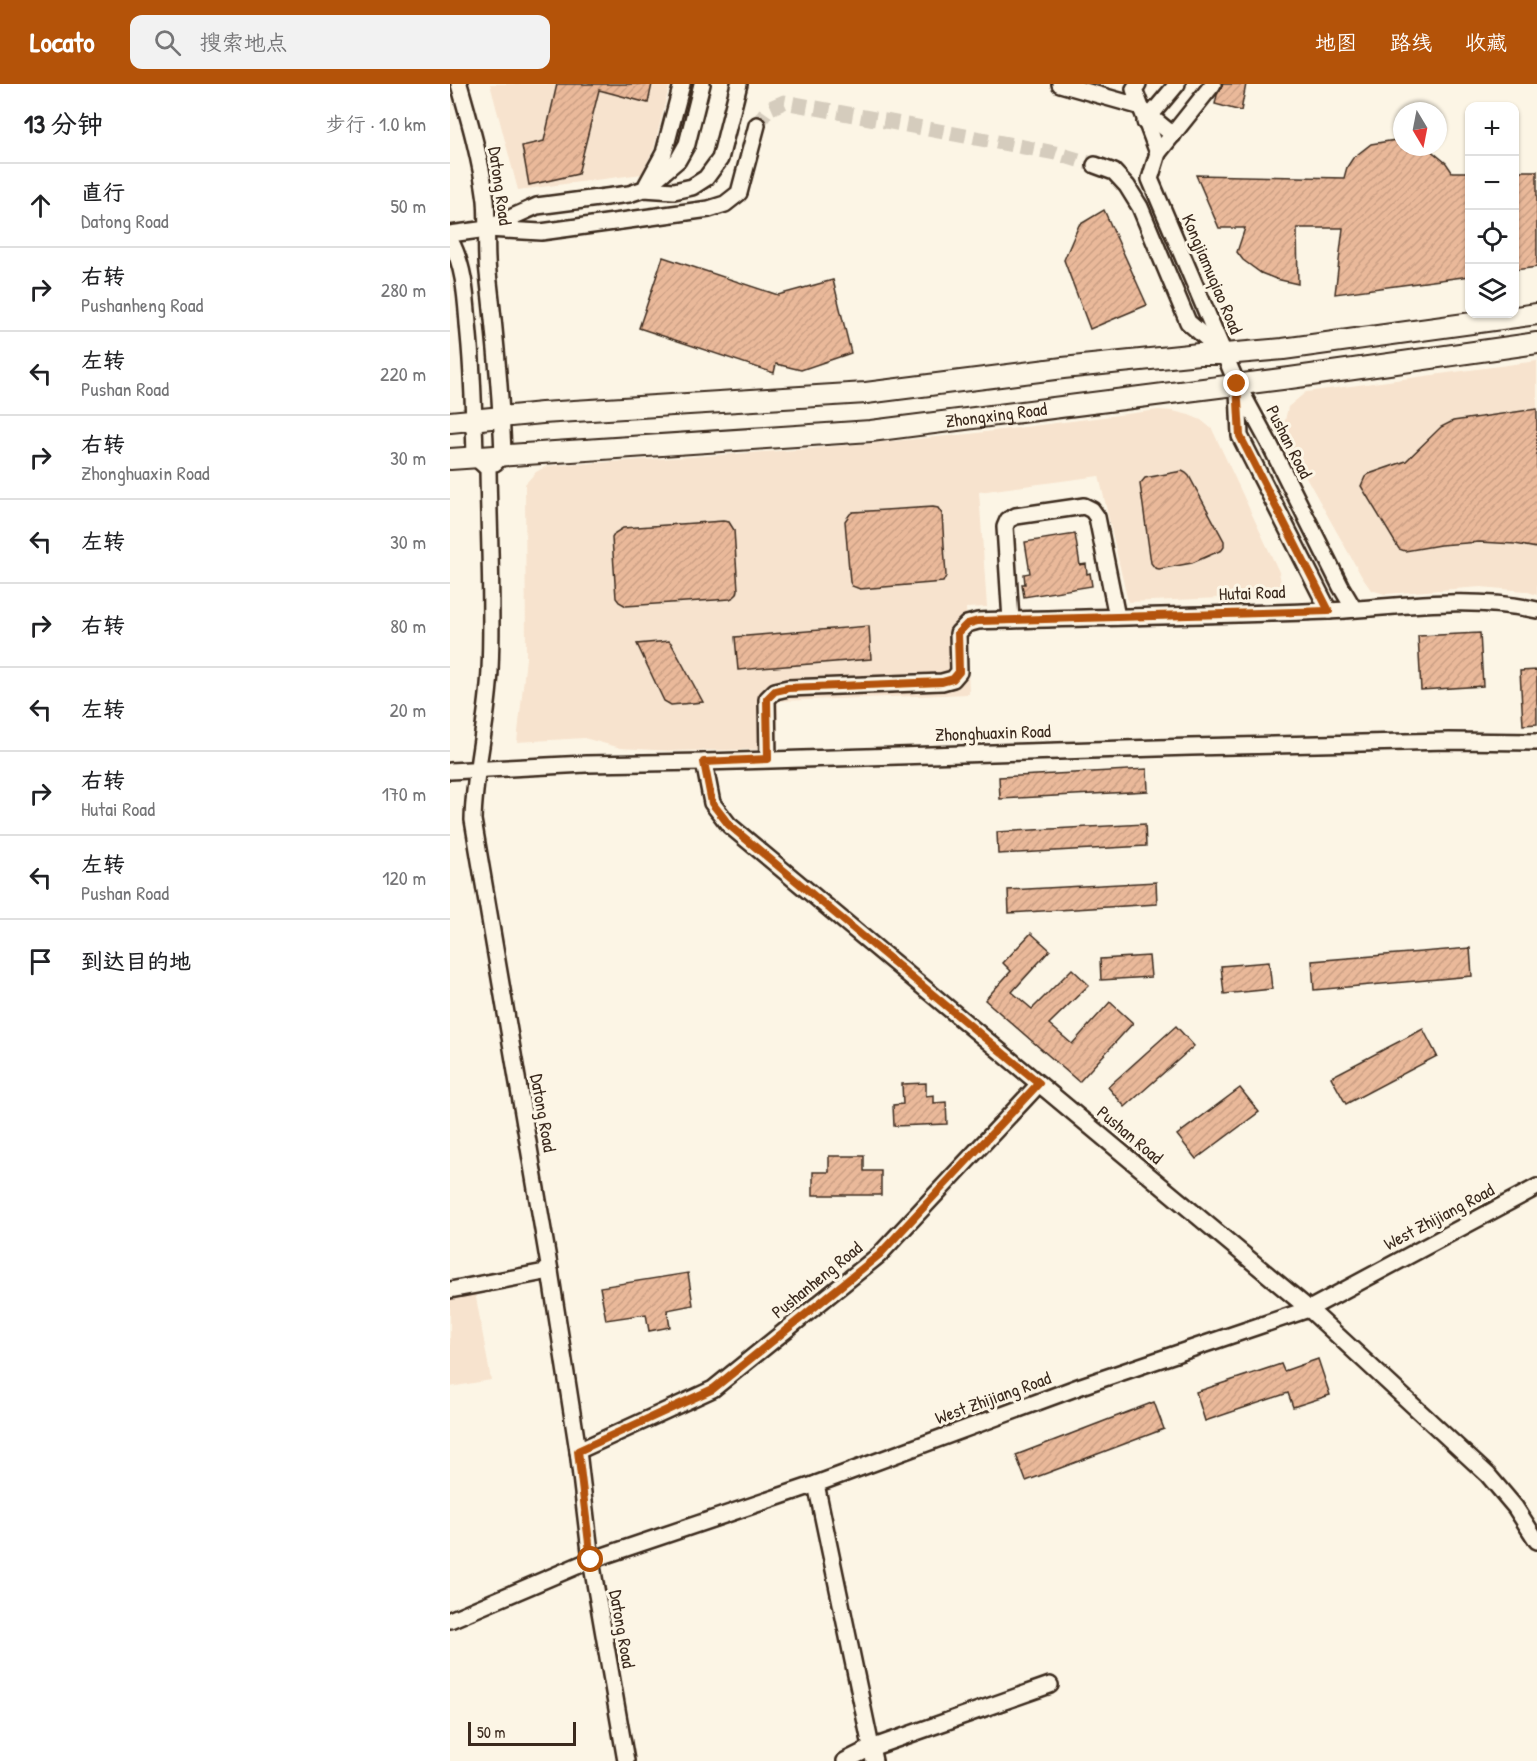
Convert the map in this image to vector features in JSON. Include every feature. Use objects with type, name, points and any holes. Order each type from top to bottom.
[{"type":"main road","points":[[450,422],[866,393],[1063,368],[1199,354],[1283,349],[1537,314]]},
{"type":"main road","name":"Zhongxing Road","points":[[450,459],[482,463],[503,455],[871,431],[1537,343]]},
{"type":"street","name":"Datong Road","points":[[459,84],[482,175],[488,271],[495,321],[503,455]]},
{"type":"street","points":[[644,189],[664,153],[682,84]]},
{"type":"street","points":[[644,189],[678,160],[687,144],[702,84]]},
{"type":"street","points":[[487,229],[537,206],[628,194],[644,189],[674,191],[692,187],[706,178],[720,159],[739,84]]},
{"type":"street","points":[[1060,84],[1138,106],[1145,116],[1173,135]]},
{"type":"street","points":[[1138,84],[1134,89],[1158,153]]},
{"type":"street","points":[[1145,116],[1177,84]]},
{"type":"street","points":[[1158,153],[1213,84]]},
{"type":"street","points":[[450,234],[487,229],[542,232],[725,204],[739,193],[757,125]]},
{"type":"street","name":"Kongjiamuqiao Road","points":[[1158,153],[1150,179],[1237,384]]},
{"type":"street","points":[[1095,165],[1114,172],[1127,186],[1140,207],[1188,322],[1225,354]]},
{"type":"street","name":"Datong Road","points":[[450,240],[457,253],[463,274],[474,419],[482,463],[490,670],[484,735],[474,793],[473,820],[550,1271],[578,1451],[591,1560],[626,1761]]},
{"type":"street","name":"Pushan Road","points":[[1237,384],[1354,609]]},
{"type":"street","name":"Pushan Road","points":[[1237,384],[1240,436],[1329,611]]},
{"type":"street","points":[[1011,620],[1005,527],[1008,520],[1016,516],[1084,506],[1092,510],[1097,517],[1118,617]]},
{"type":"street","name":"Hutai Road","points":[[768,759],[767,699],[775,691],[788,688],[942,682],[953,679],[959,672],[958,633],[967,624],[978,621],[1329,611],[1470,602],[1511,604],[1537,610]]},
{"type":"street","name":"Zhonghuaxin Road","points":[[450,771],[586,764],[1191,747],[1537,742]]},
{"type":"street","name":"Pushan Road","points":[[704,762],[712,803],[729,825],[1309,1309],[1488,1475],[1515,1507],[1537,1541]]},
{"type":"street","name":"Pushanheng Road","points":[[578,1451],[713,1389],[879,1255],[1039,1083]]},
{"type":"street","name":"West Zhijiang Road","points":[[450,1620],[591,1560],[816,1484],[1081,1386],[1309,1309],[1537,1187]]},
{"type":"street","points":[[450,1290],[550,1271]]},
{"type":"street","points":[[816,1484],[873,1754]]},
{"type":"street","points":[[844,1761],[873,1754],[1050,1685]]},
{"type":"shaded area","points":[[490,84],[670,84],[654,148],[642,174],[518,190]]},
{"type":"shaded area","points":[[1537,361],[1537,595],[1525,591],[1481,587],[1385,594],[1371,590],[1282,434],[1288,407],[1306,392]]},
{"type":"shaded area","points":[[1158,410],[1189,415],[1201,420],[1212,429],[1279,572],[1281,582],[1278,591],[1267,596],[1128,602],[1099,476],[979,492],[987,607],[966,608],[969,694],[778,701],[778,749],[671,751],[621,748],[584,738],[517,742],[526,658],[525,484],[536,472],[547,466],[795,450],[969,434]]},
{"type":"shaded area","points":[[473,1281],[491,1380],[450,1387],[450,1285]]},
{"type":"building","points":[[557,84],[652,84],[648,103],[599,90],[578,174],[529,185],[522,146],[544,141]]},
{"type":"building","points":[[1223,84],[1246,84],[1241,111],[1215,104]]},
{"type":"building","points":[[1393,140],[1393,156],[1438,156],[1452,172],[1465,172],[1465,277],[1335,294],[1343,228],[1297,228],[1298,284],[1276,279],[1261,273],[1243,260],[1237,252],[1245,228],[1219,228],[1196,175],[1344,178],[1353,158],[1371,144]]},
{"type":"building","points":[[1519,171],[1537,171],[1537,267],[1519,269]]},
{"type":"building","points":[[1104,210],[1147,305],[1090,329],[1064,260],[1079,225]]},
{"type":"building","points":[[663,257],[778,295],[833,280],[851,353],[801,370],[776,364],[774,373],[639,328]]},
{"type":"building","points":[[1537,409],[1537,548],[1480,542],[1405,551],[1399,549],[1361,486],[1365,477],[1406,461],[1441,427],[1453,421]]},
{"type":"building","points":[[1182,471],[1189,476],[1224,541],[1224,547],[1192,563],[1155,568],[1151,563],[1140,484],[1145,478]]},
{"type":"building","points":[[938,508],[942,514],[946,576],[943,582],[860,589],[852,586],[845,521],[850,514]]},
{"type":"building","points":[[729,522],[734,530],[738,590],[734,597],[626,606],[616,598],[612,538],[615,533],[623,528]]},
{"type":"building","points":[[1075,534],[1080,565],[1086,564],[1092,586],[1024,597],[1022,584],[1025,584],[1024,574],[1030,573],[1025,542]]},
{"type":"building","points":[[869,626],[871,659],[738,670],[735,637]]},
{"type":"building","points":[[1480,633],[1483,686],[1421,690],[1418,636]]},
{"type":"building","points":[[669,641],[703,702],[671,705],[664,701],[637,644]]},
{"type":"building","points":[[1537,670],[1537,724],[1523,725],[1520,671]]},
{"type":"building","points":[[1147,769],[1148,791],[1000,799],[999,777]]},
{"type":"building","points":[[1145,824],[1146,846],[998,854],[997,832]]},
{"type":"building","points":[[1156,882],[1157,904],[1009,913],[1008,890]]},
{"type":"building","points":[[1031,933],[1050,950],[1012,992],[1032,1009],[1072,969],[1089,985],[1049,1024],[1072,1044],[1110,1002],[1133,1023],[1079,1082],[985,1000],[1011,971],[1003,963]]},
{"type":"building","points":[[1470,948],[1472,976],[1314,990],[1312,961]]},
{"type":"building","points":[[1149,956],[1151,977],[1101,980],[1100,959]]},
{"type":"building","points":[[1269,962],[1272,989],[1224,994],[1221,966]]},
{"type":"building","points":[[1176,1026],[1194,1046],[1125,1107],[1108,1087]]},
{"type":"building","points":[[1423,1029],[1437,1056],[1346,1104],[1331,1077]]},
{"type":"building","points":[[926,1083],[926,1096],[934,1095],[934,1103],[946,1102],[947,1124],[894,1126],[893,1105],[903,1104],[902,1084]]},
{"type":"building","points":[[1240,1088],[1259,1112],[1196,1159],[1177,1135]]},
{"type":"building","points":[[829,1156],[864,1156],[864,1171],[881,1171],[881,1195],[813,1195],[813,1172],[829,1172]]},
{"type":"building","points":[[688,1273],[693,1305],[667,1310],[670,1327],[649,1331],[646,1314],[606,1320],[600,1287]]},
{"type":"building","points":[[1318,1359],[1330,1395],[1293,1407],[1288,1393],[1205,1421],[1196,1392],[1281,1364],[1284,1371]]},
{"type":"building","points":[[1154,1402],[1164,1429],[1026,1481],[1016,1455]]},
{"type":"tunnel","points":[[757,125],[768,109],[784,102],[1055,153],[1095,165]]},
{"type":"route","points":[[591,1560],[578,1451],[713,1389],[879,1255],[1039,1083],[729,825],[712,803],[704,762],[768,759],[767,699],[775,691],[788,688],[942,682],[953,679],[959,672],[958,633],[967,624],[978,621],[1329,611],[1240,436],[1237,384]]}]
